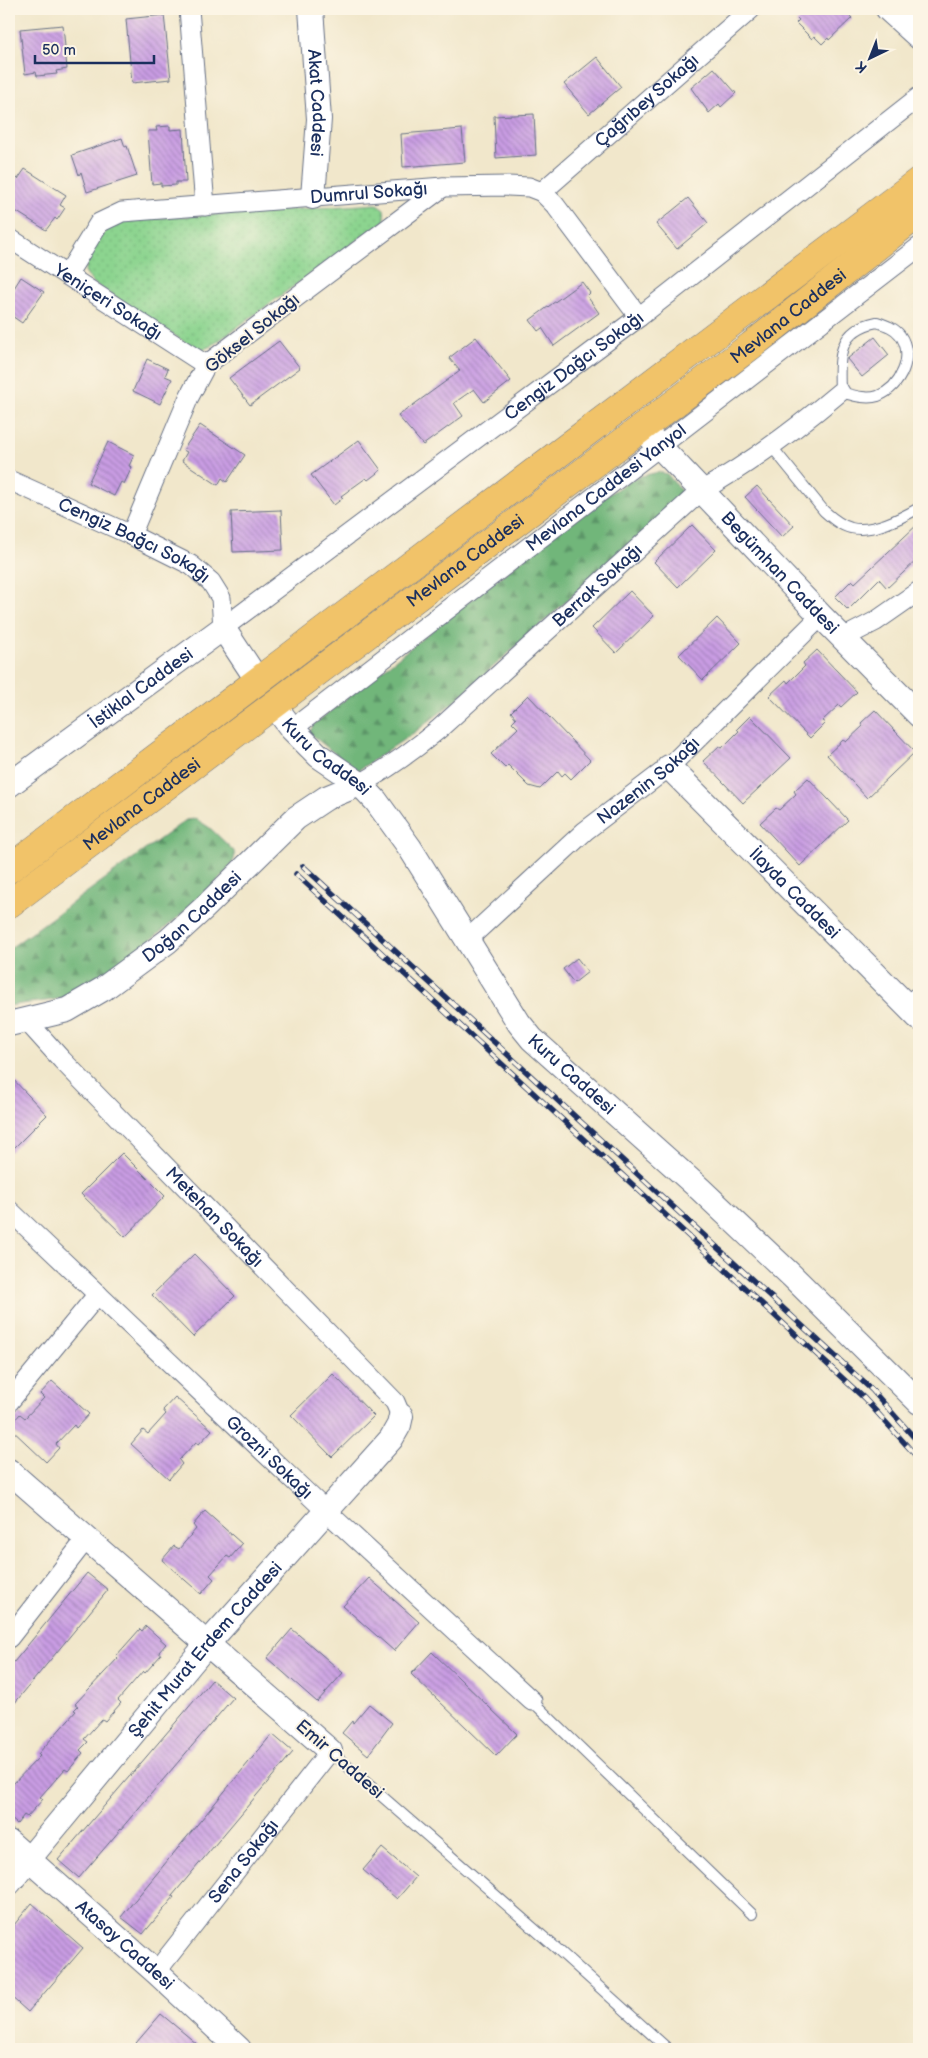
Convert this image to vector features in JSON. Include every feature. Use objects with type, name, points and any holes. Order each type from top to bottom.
[{"type":"main road","name":"Mevlana Caddesi","points":[[9,868],[919,182]]},
{"type":"main road","name":"Mevlana Caddesi","points":[[9,904],[274,705],[650,437],[752,345],[919,212]]},
{"type":"street","points":[[189,9],[206,206]]},
{"type":"street","name":"Akat Caddesi","points":[[311,9],[319,119],[313,197]]},
{"type":"street","name":"Çağrıbey Sokağı","points":[[542,192],[751,9]]},
{"type":"street","points":[[888,9],[919,37]]},
{"type":"street","name":"Cengiz Dağcı Sokağı","points":[[223,628],[639,317],[919,97]]},
{"type":"street","name":"Dumrul Sokağı","points":[[67,275],[100,223],[122,212],[444,187],[529,187],[542,192]]},
{"type":"street","name":"Göksel Sokağı","points":[[130,535],[189,397],[206,365],[444,187]]},
{"type":"street","points":[[542,192],[555,205],[639,317]]},
{"type":"street","name":"Yeniçeri Sokağı","points":[[9,238],[206,365]]},
{"type":"street","name":"Mevlana Caddesi Yanyol","points":[[292,728],[650,437],[919,246]]},
{"type":"street","name":"Berrak Sokağı","points":[[360,784],[388,769],[414,750],[482,692],[701,491],[772,447],[840,392]]},
{"type":"street","name":"Begümhan Caddesi","points":[[650,437],[820,616],[919,715]]},
{"type":"street","name":"Cengiz Bağcı Sokağı","points":[[9,480],[130,535],[191,566],[211,582],[221,598],[223,628]]},
{"type":"street","points":[[843,638],[876,621],[919,591]]},
{"type":"street","name":"Nazenin Sokağı","points":[[468,939],[585,831],[669,767],[820,616]]},
{"type":"street","points":[[223,628],[258,681]]},
{"type":"street","name":"İstiklal Caddesi","points":[[9,785],[223,628]]},
{"type":"street","name":"Kuru Caddesi","points":[[274,705],[292,728],[319,756],[360,784],[389,817],[468,939],[519,1023],[532,1039],[707,1196],[792,1276],[919,1402]]},
{"type":"street","name":"İlayda Caddesi","points":[[669,767],[914,1003]]},
{"type":"street","name":"Doğan Caddesi","points":[[17,1021],[67,1010],[103,990],[168,941],[296,818],[311,806],[326,798],[360,784]]},
{"type":"street","name":"Metehan Sokağı","points":[[17,1021],[69,1067],[395,1402],[401,1416]]},
{"type":"street","name":"Grozni Sokağı","points":[[9,1210],[325,1510],[532,1701]]},
{"type":"street","points":[[9,1402],[98,1294]]},
{"type":"street","name":"Şehit Murat Erdem Caddesi","points":[[9,1883],[208,1643],[325,1510],[391,1439],[399,1425],[401,1416]]},
{"type":"street","name":"Emir Caddesi","points":[[9,1471],[330,1751]]},
{"type":"street","points":[[9,1638],[87,1538]]},
{"type":"street","name":"Sena Sokağı","points":[[156,1972],[330,1751]]},
{"type":"street","name":"Atasoy Caddesi","points":[[9,1842],[156,1972],[235,2048]]},
{"type":"lane","points":[[877,322],[889,326],[900,335],[908,353],[903,371],[894,385],[878,396],[861,397],[840,392],[839,361],[843,345],[850,335],[863,325],[877,322]]},
{"type":"lane","points":[[772,447],[824,511],[835,520],[850,528],[868,528],[919,508]]},
{"type":"lane","points":[[532,1701],[752,1914]]},
{"type":"lane","name":"Emir Caddesi","points":[[330,1751],[555,1946],[668,2049]]},
{"type":"green space","points":[[377,204],[384,209],[385,220],[211,346],[203,349],[191,346],[92,282],[85,271],[96,243],[117,221]]},
{"type":"green space","points":[[659,472],[667,474],[681,491],[680,497],[674,505],[455,701],[415,732],[357,771],[309,733],[314,724],[591,505],[637,477]]},
{"type":"green space","points":[[196,819],[210,828],[234,851],[234,859],[226,871],[209,889],[159,933],[84,989],[62,998],[9,1006],[9,949],[186,820]]},
{"type":"building","points":[[788,9],[843,9],[852,18],[829,40],[828,38],[822,44],[814,36],[812,39],[796,23],[799,20]]},
{"type":"building","points":[[164,15],[171,79],[132,83],[126,19]]},
{"type":"building","points":[[63,25],[67,69],[56,71],[57,74],[37,76],[36,72],[25,74],[20,29]]},
{"type":"building","points":[[597,57],[621,87],[589,114],[564,84]]},
{"type":"building","points":[[714,68],[736,93],[721,107],[719,104],[709,113],[691,88]]},
{"type":"building","points":[[534,114],[536,155],[496,158],[494,116]]},
{"type":"building","points":[[170,126],[170,130],[183,129],[186,182],[176,182],[176,185],[161,186],[161,183],[152,184],[148,131],[157,131],[156,127]]},
{"type":"building","points":[[462,129],[465,162],[403,167],[401,134]]},
{"type":"building","points":[[122,138],[125,147],[127,146],[137,176],[87,192],[81,172],[79,175],[72,155]]},
{"type":"building","points":[[25,169],[66,195],[60,205],[65,208],[57,220],[55,218],[46,230],[9,207],[9,184],[14,176],[18,179]]},
{"type":"building","points":[[688,198],[708,223],[677,249],[656,224]]},
{"type":"building","points":[[21,277],[44,292],[22,323],[9,314],[9,296]]},
{"type":"building","points":[[582,282],[590,293],[587,296],[599,313],[554,346],[542,328],[538,331],[530,320]]},
{"type":"building","points":[[476,337],[511,381],[484,402],[474,389],[454,403],[463,416],[423,445],[398,416],[460,371],[449,358]]},
{"type":"building","points":[[875,337],[889,355],[862,377],[847,359]]},
{"type":"building","points":[[279,341],[300,368],[250,405],[229,378]]},
{"type":"building","points":[[147,359],[168,369],[165,376],[172,379],[160,404],[133,391]]},
{"type":"building","points":[[200,425],[245,455],[227,482],[222,478],[218,485],[182,461],[187,452],[183,450]]},
{"type":"building","points":[[359,440],[381,470],[341,496],[343,498],[334,505],[311,475]]},
{"type":"building","points":[[108,442],[134,455],[129,466],[132,467],[124,484],[121,482],[114,496],[88,483]]},
{"type":"building","points":[[757,486],[794,526],[782,537],[745,497]]},
{"type":"building","points":[[281,510],[283,550],[233,552],[231,512]]},
{"type":"building","points":[[919,523],[919,558],[887,588],[879,579],[848,610],[835,597],[852,580],[855,583]]},
{"type":"building","points":[[692,525],[716,550],[678,587],[654,562]]},
{"type":"building","points":[[630,591],[654,616],[616,653],[592,628]]},
{"type":"building","points":[[717,618],[741,643],[703,680],[679,655]]},
{"type":"building","points":[[817,650],[857,692],[822,721],[825,723],[810,738],[769,696],[786,680],[788,683],[805,666],[803,663]]},
{"type":"building","points":[[528,695],[590,760],[571,779],[565,773],[562,776],[558,771],[540,789],[529,786],[508,765],[505,768],[491,754],[518,728],[512,722],[516,718],[511,712]]},
{"type":"building","points":[[875,710],[915,752],[867,798],[827,755],[843,740],[846,742],[863,726],[861,723]]},
{"type":"building","points":[[750,716],[791,758],[743,803],[703,761],[719,746],[722,748],[739,731],[737,729]]},
{"type":"building","points":[[808,778],[848,820],[800,866],[760,823],[776,808],[779,810],[796,794],[794,791]]},
{"type":"building","points":[[577,958],[588,972],[574,983],[563,969]]},
{"type":"building","points":[[9,1075],[47,1115],[9,1153]]},
{"type":"building","points":[[122,1153],[165,1196],[125,1237],[81,1194]]},
{"type":"building","points":[[194,1254],[235,1296],[193,1337],[152,1295]]},
{"type":"building","points":[[333,1374],[374,1416],[332,1457],[291,1415]]},
{"type":"building","points":[[52,1381],[89,1414],[76,1428],[74,1425],[56,1444],[59,1448],[46,1462],[9,1427],[20,1414],[25,1418],[44,1398],[40,1394]]},
{"type":"building","points":[[175,1397],[212,1430],[199,1444],[196,1442],[179,1460],[182,1464],[169,1479],[131,1444],[143,1430],[148,1434],[166,1414],[163,1410]]},
{"type":"building","points":[[205,1511],[242,1544],[230,1558],[227,1556],[210,1575],[214,1579],[201,1594],[162,1560],[174,1546],[179,1549],[196,1529],[193,1525]]},
{"type":"building","points":[[87,1573],[108,1590],[9,1710],[9,1668]]},
{"type":"building","points":[[369,1578],[419,1622],[394,1651],[343,1606]]},
{"type":"building","points":[[146,1626],[166,1644],[159,1652],[161,1655],[145,1673],[143,1671],[118,1700],[121,1703],[105,1721],[102,1719],[84,1739],[88,1742],[80,1750],[83,1753],[68,1771],[65,1769],[40,1797],[43,1799],[27,1817],[24,1815],[17,1824],[9,1817],[9,1788],[40,1756],[38,1754],[76,1711],[74,1710],[78,1706],[75,1704],[118,1658],[116,1656],[140,1629],[142,1631]]},
{"type":"building","points":[[292,1629],[343,1673],[317,1702],[267,1658]]},
{"type":"building","points":[[432,1652],[517,1734],[496,1756],[411,1674]]},
{"type":"building","points":[[212,1680],[233,1698],[79,1878],[58,1860]]},
{"type":"building","points":[[369,1704],[392,1723],[368,1755],[342,1733]]},
{"type":"building","points":[[272,1734],[293,1752],[172,1896],[174,1897],[143,1934],[121,1917]]},
{"type":"building","points":[[382,1848],[416,1877],[397,1899],[363,1870]]},
{"type":"building","points":[[32,1903],[83,1948],[28,2012],[9,1995],[9,1931]]},
{"type":"building","points":[[161,2014],[203,2049],[144,2049],[136,2043]]},
{"type":"railway","points":[[303,866],[872,1390],[919,1443]]},
{"type":"railway","points":[[296,874],[864,1398],[919,1459]]}]
